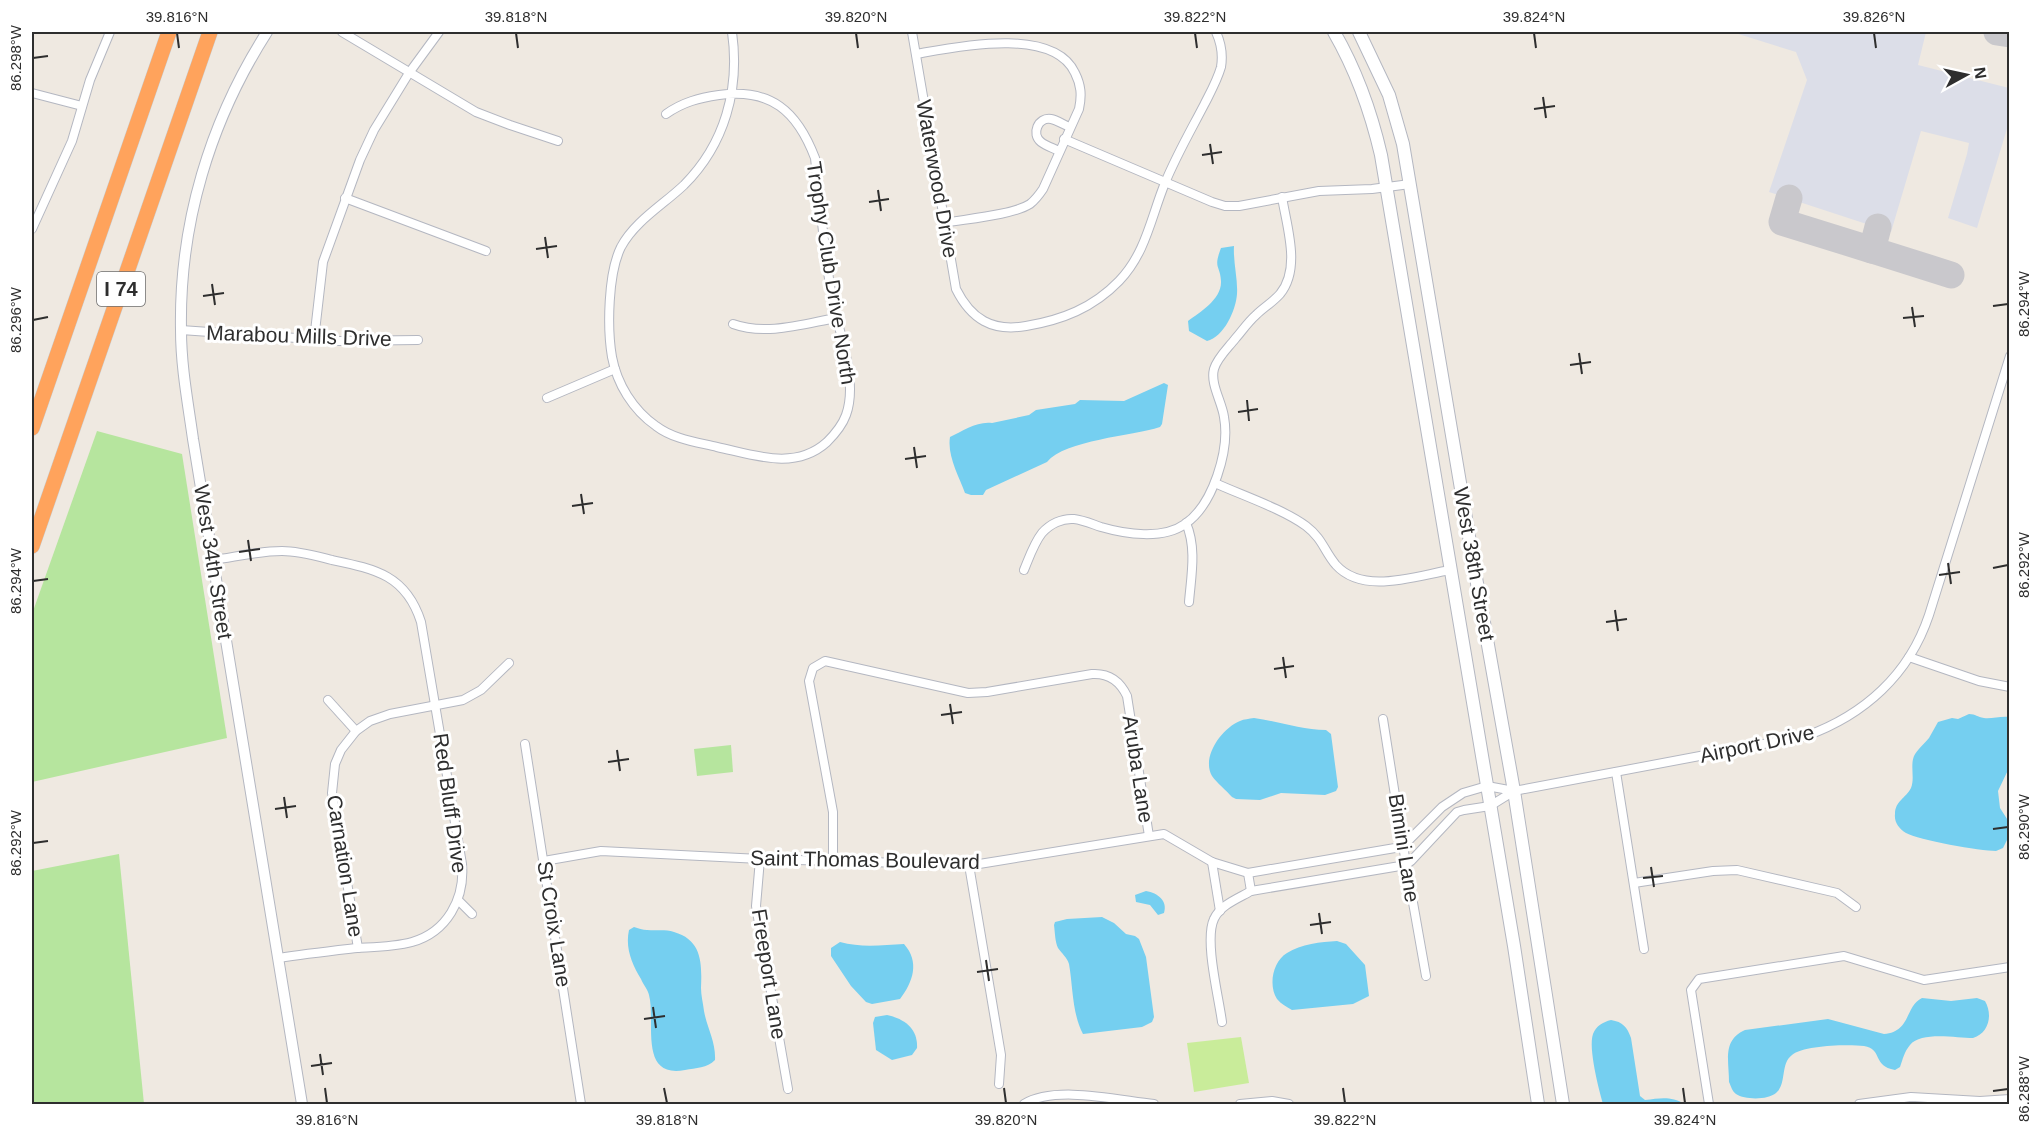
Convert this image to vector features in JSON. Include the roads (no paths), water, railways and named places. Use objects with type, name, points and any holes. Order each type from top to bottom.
[{"type":"highway","name":"I 74","points":[[32,428],[169,32]]},
{"type":"highway","name":"I 74","points":[[32,546],[210,32]]},
{"type":"main road","name":"West 38th Street","points":[[1334,32],[1350,62],[1366,103],[1381,155],[1538,1104]]},
{"type":"main road","name":"West 38th Street","points":[[1359,32],[1382,78],[1396,115],[1410,184],[1514,791],[1563,1104]]},
{"type":"street","points":[[32,223],[72,141],[94,69],[110,32]]},
{"type":"street","name":"West 34th Street","points":[[267,32],[239,79],[215,134],[199,181],[186,250],[181,330],[185,387],[250,798],[302,1104]]},
{"type":"street","points":[[342,32],[477,112],[558,141]]},
{"type":"street","points":[[314,340],[321,271],[345,198],[374,130],[439,32]]},
{"type":"street","points":[[547,398],[615,369],[611,345],[610,286],[618,254],[629,234],[699,168],[719,135],[728,111],[734,82],[735,52],[732,32]]},
{"type":"street","name":"Waterwood Drive","points":[[912,32],[956,289],[968,309],[978,318],[998,326],[1021,327],[1064,318],[1101,298],[1121,279],[1140,252],[1165,183]]},
{"type":"street","points":[[1165,183],[1218,77],[1221,63],[1220,44],[1216,32]]},
{"type":"street","points":[[916,54],[974,44],[997,43],[1029,46],[1062,57],[1073,69],[1080,85],[1079,109],[1043,189],[1029,204],[1014,210],[944,223]]},
{"type":"street","points":[[32,93],[82,106]]},
{"type":"street","name":"Trophy Club Drive North","points":[[615,369],[624,391],[635,406],[648,420],[664,431],[687,440],[778,460],[798,458],[819,448],[836,433],[845,417],[850,399],[850,386],[831,292],[815,158],[810,143],[798,123],[777,105],[756,96],[732,93],[697,98],[677,106],[666,114]]},
{"type":"street","points":[[1059,151],[1039,140],[1036,132],[1038,126],[1049,119],[1070,127]]},
{"type":"street","points":[[1064,139],[1165,183],[1225,206],[1243,205],[1319,191],[1387,188],[1410,184]]},
{"type":"street","points":[[1024,570],[1042,533],[1051,525],[1064,520],[1076,519],[1114,530],[1167,532],[1186,524],[1201,506],[1215,483],[1223,458],[1225,442],[1224,415],[1214,383],[1214,367],[1250,320],[1275,299],[1288,279],[1292,259],[1282,197]]},
{"type":"street","points":[[345,198],[486,251]]},
{"type":"street","points":[[733,324],[765,330],[836,318]]},
{"type":"street","name":"Marabou Mills Drive","points":[[181,330],[314,340],[418,340]]},
{"type":"street","name":"Airport Drive","points":[[1514,791],[1789,740],[1819,731],[1853,714],[1876,697],[1910,657],[1923,632],[2010,356]]},
{"type":"street","points":[[1215,483],[1303,524],[1319,537],[1336,565],[1348,575],[1359,580],[1375,582],[1450,570]]},
{"type":"street","points":[[1186,524],[1190,531],[1192,550],[1189,602]]},
{"type":"street","name":"Red Bluff Drive","points":[[213,560],[273,551],[291,551],[370,568],[392,579],[409,596],[420,617],[462,864],[462,884],[458,900]]},
{"type":"street","points":[[1910,657],[1979,681],[2010,687]]},
{"type":"street","name":"Aruba Lane","points":[[833,861],[833,812],[809,681],[815,666],[821,662],[830,662],[968,693],[1098,674],[1107,675],[1123,689],[1127,701],[1149,836]]},
{"type":"street","name":"Carnation Lane","points":[[358,948],[332,793],[337,759],[356,731],[367,723],[385,715],[458,702],[474,695],[509,663]]},
{"type":"street","points":[[328,700],[356,731]]},
{"type":"street","name":"Bimini Lane","points":[[1383,719],[1426,976]]},
{"type":"street","name":"St Croix Lane","points":[[525,744],[581,1104]]},
{"type":"street","points":[[1616,772],[1644,949]]},
{"type":"street","points":[[1403,846],[1442,807],[1463,793],[1487,786],[1514,791]]},
{"type":"street","points":[[1222,1022],[1210,940],[1213,922],[1229,903],[1251,891],[1406,865],[1457,812],[1490,806],[1514,791]]},
{"type":"street","name":"Saint Thomas Boulevard","points":[[544,861],[601,851],[760,859],[969,865],[1164,834],[1212,862],[1248,873],[1403,846]]},
{"type":"street","name":"Freeport Lane","points":[[760,859],[756,906],[788,1089]]},
{"type":"street","points":[[1212,862],[1220,911]]},
{"type":"street","points":[[969,865],[1001,1055],[999,1084]]},
{"type":"street","points":[[1634,883],[1713,870],[1737,870],[1837,893],[1856,908]]},
{"type":"street","points":[[1248,873],[1251,891]]},
{"type":"street","points":[[279,958],[408,943],[425,937],[444,922],[458,900],[472,914]]},
{"type":"street","points":[[1709,1104],[1691,990],[1699,980],[1844,956],[1924,980],[2010,967]]},
{"type":"street","points":[[1023,1104],[1041,1096],[1060,1094],[1154,1104]]},
{"type":"street","points":[[1859,1104],[1911,1096],[1980,1101],[2010,1099]]},
{"type":"street","points":[[1240,1104],[1272,1101],[1289,1104]]},
{"type":"water","points":[[1234,246],[1237,288],[1234,308],[1224,329],[1207,341],[1189,331],[1188,321],[1218,294],[1221,281],[1217,263],[1221,248]]},
{"type":"water","points":[[1164,383],[1168,385],[1160,427],[1068,449],[1047,462],[986,490],[983,495],[965,493],[952,459],[950,437],[976,425],[1029,415],[1036,410],[1075,404],[1080,400],[1124,401]]},
{"type":"water","points":[[1969,714],[1984,718],[2009,717],[2009,768],[1998,791],[2000,808],[2009,822],[2007,840],[2003,848],[1996,851],[1950,845],[1913,836],[1901,829],[1895,820],[1897,806],[1911,788],[1915,754],[1929,738],[1938,722],[1952,718],[1958,719]]},
{"type":"water","points":[[1254,718],[1308,729],[1326,730],[1331,734],[1338,787],[1336,791],[1325,795],[1281,793],[1260,800],[1232,797],[1212,776],[1209,768],[1211,752],[1226,730],[1240,721]]},
{"type":"water","points":[[1146,891],[1161,898],[1165,905],[1164,913],[1158,915],[1150,905],[1136,902],[1135,895]]},
{"type":"water","points":[[1102,917],[1114,923],[1126,934],[1139,939],[1146,957],[1154,1017],[1152,1022],[1142,1027],[1083,1034],[1075,1009],[1069,964],[1057,946],[1054,925],[1055,922],[1067,919]]},
{"type":"water","points":[[634,927],[674,932],[690,941],[695,947],[700,961],[704,1011],[715,1053],[715,1060],[708,1065],[685,1070],[670,1070],[661,1066],[655,1057],[652,1046],[649,995],[630,956],[628,937],[629,930]]},
{"type":"water","points":[[1337,941],[1346,944],[1365,965],[1369,996],[1353,1004],[1292,1010],[1277,999],[1273,987],[1273,974],[1282,957],[1305,946]]},
{"type":"water","points":[[840,942],[864,946],[904,944],[912,958],[913,972],[900,999],[872,1004],[866,1002],[851,986],[831,956],[831,948]]},
{"type":"water","points":[[1922,998],[1951,1001],[1977,998],[1985,1001],[1989,1012],[1986,1028],[1973,1038],[1930,1037],[1915,1041],[1906,1050],[1900,1067],[1895,1070],[1883,1065],[1874,1050],[1864,1046],[1838,1045],[1806,1049],[1788,1059],[1781,1085],[1776,1093],[1762,1098],[1736,1094],[1729,1082],[1728,1052],[1730,1045],[1738,1034],[1745,1030],[1828,1019],[1884,1034],[1899,1029],[1913,1007]]},
{"type":"water","points":[[887,1015],[900,1019],[910,1026],[917,1042],[917,1048],[912,1055],[892,1060],[876,1050],[873,1023],[875,1017]]},
{"type":"water","points":[[1611,1020],[1624,1026],[1631,1038],[1640,1096],[1645,1100],[1661,1098],[1685,1104],[1603,1104],[1595,1069],[1592,1040],[1594,1031],[1603,1023]]}]
